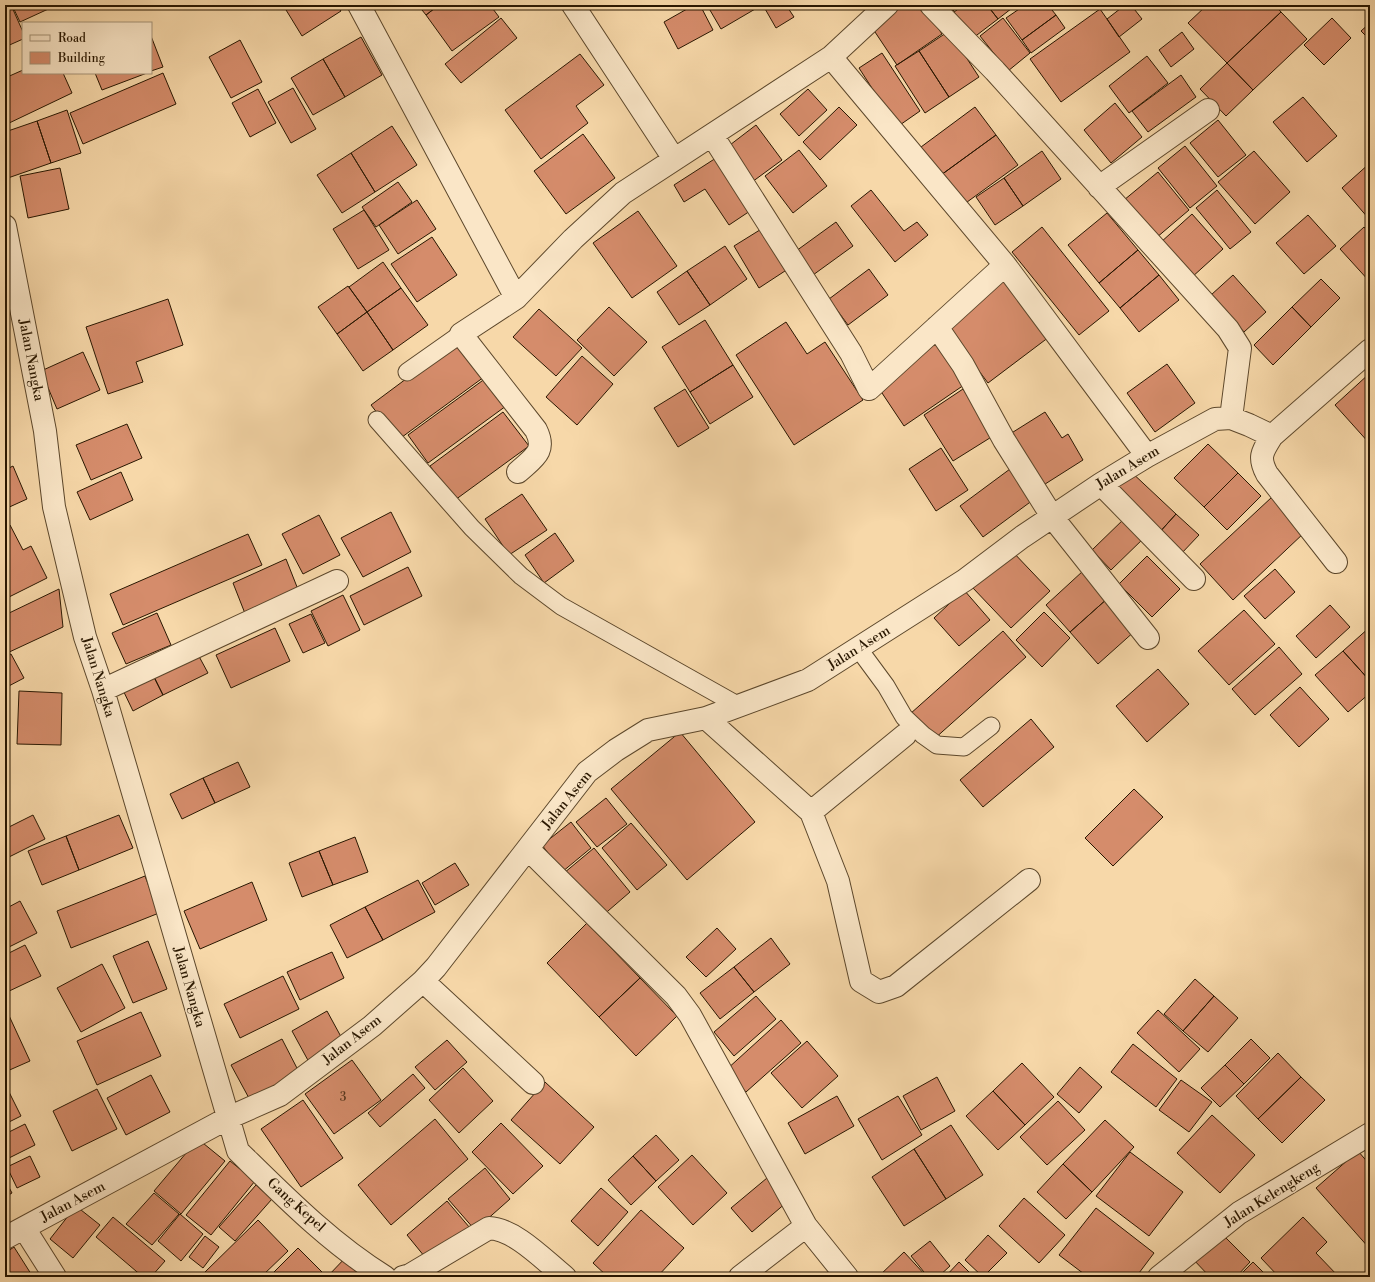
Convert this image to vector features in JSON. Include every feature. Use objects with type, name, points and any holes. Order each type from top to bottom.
[{"type":"street","points":[[359,5],[516,298]]},
{"type":"street","points":[[573,5],[674,159]]},
{"type":"street","points":[[518,472],[540,449],[542,444],[540,437],[461,334],[516,298],[573,239],[623,193],[831,57],[887,5]]},
{"type":"street","points":[[931,5],[995,72],[1228,329],[1240,348],[1231,418]]},
{"type":"street","points":[[831,57],[1005,265],[1147,456]]},
{"type":"street","points":[[1099,187],[1208,110]]},
{"type":"street","points":[[712,135],[851,353],[869,389],[1005,265]]},
{"type":"street","name":"Jalan Nangka","points":[[5,226],[45,431],[54,507],[84,637],[102,690],[228,1118]]},
{"type":"street","points":[[937,326],[963,365],[1004,440],[1053,518],[1148,638]]},
{"type":"street","points":[[1336,562],[1267,474],[1262,464],[1262,453],[1272,436],[1370,350]]},
{"type":"street","name":"Jalan Asem","points":[[5,1238],[228,1118],[280,1095],[372,1026],[423,981],[587,772],[616,750],[648,730],[706,718],[808,680],[965,580],[1022,537],[1053,518],[1101,484],[1147,456],[1215,419],[1231,418],[1272,436]]},
{"type":"street","points":[[1101,484],[1194,579]]},
{"type":"street","points":[[102,690],[337,581]]},
{"type":"street","points":[[706,718],[811,812],[838,882],[861,981],[879,992],[896,986],[1029,880]]},
{"type":"street","points":[[811,812],[905,735]]},
{"type":"street","points":[[528,849],[676,996],[690,1015],[806,1226],[848,1277]]},
{"type":"street","points":[[423,981],[533,1083]]},
{"type":"street","name":"Gang Kepel","points":[[228,1118],[238,1151],[291,1203],[362,1263],[384,1277]]},
{"type":"street","name":"Jalan Kelengkeng","points":[[1159,1277],[1239,1213],[1370,1134]]},
{"type":"street","points":[[740,1277],[806,1226]]},
{"type":"street","points":[[24,1228],[55,1277]]},
{"type":"street","points":[[403,1277],[410,1275],[489,1228],[500,1228],[510,1234],[565,1277]]},
{"type":"lane","points":[[407,372],[461,334]]},
{"type":"lane","points":[[376,420],[472,528],[521,576],[561,606],[740,706]]},
{"type":"lane","points":[[858,648],[886,686],[904,717],[923,735],[937,745],[964,747],[991,726]]},
{"type":"building","points":[[5,5],[11,5],[22,30],[22,39],[5,47]]},
{"type":"building","points":[[12,5],[57,5],[20,22]]},
{"type":"building","points":[[283,5],[337,5],[341,11],[302,36]]},
{"type":"building","points":[[418,5],[439,5],[426,15]]},
{"type":"building","points":[[439,5],[490,5],[499,17],[452,51],[426,15]]},
{"type":"building","points":[[694,5],[700,5],[713,30],[678,49],[664,22]]},
{"type":"building","points":[[707,5],[762,5],[721,29]]},
{"type":"building","points":[[767,5],[786,5],[794,17],[776,28],[764,7]]},
{"type":"building","points":[[896,5],[923,5],[942,34],[897,65],[869,23]]},
{"type":"building","points":[[944,5],[961,5],[950,13]]},
{"type":"building","points":[[964,5],[987,5],[998,19],[973,38],[954,12]]},
{"type":"building","points":[[987,5],[1016,5],[998,19]]},
{"type":"building","points":[[1025,5],[1048,5],[1056,15],[1022,40],[1006,18]]},
{"type":"building","points":[[1125,5],[1131,5],[1142,19],[1119,37],[1107,19]]},
{"type":"building","points":[[1207,5],[1275,5],[1281,12],[1227,63],[1188,23]]},
{"type":"building","points":[[1100,9],[1130,52],[1061,102],[1030,59]]},
{"type":"building","points":[[1281,12],[1307,39],[1253,90],[1227,63]]},
{"type":"building","points":[[1056,15],[1065,28],[1031,53],[1022,40]]},
{"type":"building","points":[[501,18],[517,38],[461,83],[445,64]]},
{"type":"building","points":[[1003,18],[1030,53],[1008,71],[980,36]]},
{"type":"building","points":[[1332,18],[1351,38],[1324,65],[1304,45]]},
{"type":"building","points":[[1370,23],[1370,40],[1361,31]]},
{"type":"building","points":[[949,31],[979,77],[949,97],[919,51]]},
{"type":"building","points":[[1182,32],[1194,49],[1171,67],[1159,50]]},
{"type":"building","points":[[361,37],[382,75],[345,97],[323,59]]},
{"type":"building","points":[[152,39],[163,67],[152,71]]},
{"type":"building","points":[[240,40],[262,82],[231,98],[209,57]]},
{"type":"building","points":[[919,51],[949,97],[925,113],[895,66]]},
{"type":"building","points":[[882,53],[920,111],[897,127],[859,68]]},
{"type":"building","points":[[580,54],[604,85],[576,106],[588,123],[541,159],[505,110]]},
{"type":"building","points":[[1147,56],[1168,83],[1129,113],[1109,86]]},
{"type":"building","points":[[323,59],[345,97],[313,115],[291,78]]},
{"type":"building","points":[[1227,63],[1253,90],[1226,116],[1200,89]]},
{"type":"building","points":[[22,70],[22,74],[63,74],[72,93],[5,125],[5,78]]},
{"type":"building","points":[[163,73],[176,104],[83,144],[70,113]]},
{"type":"building","points":[[95,74],[144,74],[102,90]]},
{"type":"building","points":[[1181,75],[1196,97],[1148,132],[1132,111]]},
{"type":"building","points":[[293,88],[316,129],[291,143],[268,102]]},
{"type":"building","points":[[258,89],[276,123],[250,137],[232,103]]},
{"type":"building","points":[[808,89],[827,110],[799,136],[780,114]]},
{"type":"building","points":[[1303,97],[1337,136],[1307,162],[1273,122]]},
{"type":"building","points":[[1115,103],[1142,137],[1111,163],[1084,130]]},
{"type":"building","points":[[839,107],[857,125],[820,160],[803,142]]},
{"type":"building","points":[[975,107],[996,135],[941,175],[921,147]]},
{"type":"building","points":[[67,110],[81,153],[51,163],[37,121]]},
{"type":"building","points":[[1218,120],[1246,155],[1218,177],[1190,143]]},
{"type":"building","points":[[37,121],[51,163],[5,179],[5,132]]},
{"type":"building","points":[[756,125],[782,160],[752,182],[726,148]]},
{"type":"building","points":[[392,126],[417,165],[375,192],[351,153]]},
{"type":"building","points":[[583,134],[615,178],[566,214],[534,171]]},
{"type":"building","points":[[996,135],[1018,165],[963,205],[941,175]]},
{"type":"building","points":[[1185,146],[1217,186],[1190,208],[1158,168]]},
{"type":"building","points":[[799,150],[827,186],[793,213],[765,176]]},
{"type":"building","points":[[1042,151],[1061,179],[1023,206],[1004,178]]},
{"type":"building","points":[[1254,151],[1290,192],[1255,224],[1218,182]]},
{"type":"building","points":[[351,153],[375,192],[342,213],[317,175]]},
{"type":"building","points":[[716,158],[750,211],[729,225],[705,189],[684,202],[674,185]]},
{"type":"building","points":[[1370,163],[1370,220],[1342,188]]},
{"type":"building","points":[[60,168],[69,209],[28,218],[20,176]]},
{"type":"building","points":[[1158,172],[1189,210],[1156,238],[1124,200]]},
{"type":"building","points":[[1004,178],[1023,206],[995,225],[976,197]]},
{"type":"building","points":[[398,182],[412,202],[376,227],[362,207]]},
{"type":"building","points":[[871,190],[904,231],[917,222],[928,235],[895,262],[851,206]]},
{"type":"building","points":[[1217,190],[1251,232],[1230,249],[1196,208]]},
{"type":"building","points":[[417,200],[436,229],[398,254],[379,225]]},
{"type":"building","points":[[364,210],[389,250],[358,269],[333,229]]},
{"type":"building","points":[[638,211],[677,266],[632,298],[593,243]]},
{"type":"building","points":[[1107,213],[1138,250],[1099,283],[1068,245]]},
{"type":"building","points":[[1192,214],[1223,249],[1191,278],[1160,243]]},
{"type":"building","points":[[1308,215],[1336,246],[1304,274],[1276,243]]},
{"type":"building","points":[[836,222],[853,246],[813,275],[796,251]]},
{"type":"building","points":[[1042,227],[1109,311],[1079,335],[1012,252]]},
{"type":"building","points":[[1364,227],[1370,234],[1370,282],[1340,249]]},
{"type":"building","points":[[763,228],[788,269],[759,288],[734,246]]},
{"type":"building","points":[[432,237],[457,275],[417,302],[391,264]]},
{"type":"building","points":[[725,246],[747,279],[710,305],[687,271]]},
{"type":"building","points":[[1138,250],[1159,275],[1120,308],[1099,283]]},
{"type":"building","points":[[383,262],[401,288],[367,312],[349,287]]},
{"type":"building","points":[[869,269],[888,295],[848,325],[829,299]]},
{"type":"building","points":[[687,271],[710,305],[679,325],[657,292]]},
{"type":"building","points":[[1159,275],[1179,300],[1139,332],[1120,308]]},
{"type":"building","points":[[1233,275],[1266,312],[1244,332],[1211,295]]},
{"type":"building","points":[[1006,278],[1049,337],[988,383],[944,324]]},
{"type":"building","points":[[1321,279],[1340,298],[1311,327],[1292,307]]},
{"type":"building","points":[[348,286],[367,312],[337,334],[318,307]]},
{"type":"building","points":[[401,288],[428,325],[393,350],[367,312]]},
{"type":"building","points":[[168,299],[183,345],[136,362],[143,382],[108,394],[86,327]]},
{"type":"building","points":[[609,307],[647,342],[614,376],[577,340]]},
{"type":"building","points":[[1292,307],[1311,327],[1273,365],[1254,345]]},
{"type":"building","points":[[539,309],[582,348],[556,376],[513,337]]},
{"type":"building","points":[[367,312],[393,350],[363,371],[337,334]]},
{"type":"building","points":[[705,320],[733,365],[690,392],[662,347]]},
{"type":"building","points":[[786,322],[807,354],[825,342],[863,400],[794,445],[736,355]]},
{"type":"building","points":[[457,341],[484,377],[398,440],[371,405]]},
{"type":"building","points":[[936,343],[964,385],[904,426],[876,384]]},
{"type":"building","points":[[83,352],[100,390],[57,409],[41,371]]},
{"type":"building","points":[[582,356],[613,384],[577,425],[546,397]]},
{"type":"building","points":[[1167,364],[1195,403],[1155,432],[1127,393]]},
{"type":"building","points":[[733,365],[753,397],[710,424],[690,392]]},
{"type":"building","points":[[1370,373],[1370,444],[1335,405]]},
{"type":"building","points":[[486,378],[506,406],[428,463],[408,435]]},
{"type":"building","points":[[685,389],[709,428],[678,447],[654,408]]},
{"type":"building","points":[[963,389],[993,436],[953,461],[924,415]]},
{"type":"building","points":[[503,412],[529,446],[455,500],[430,466]]},
{"type":"building","points":[[1045,412],[1062,438],[1068,434],[1083,460],[1042,486],[1010,434]]},
{"type":"building","points":[[127,424],[142,458],[91,480],[76,445]]},
{"type":"building","points":[[1208,444],[1238,473],[1204,507],[1174,478]]},
{"type":"building","points":[[941,448],[968,490],[936,511],[909,469]]},
{"type":"building","points":[[13,466],[27,499],[5,509],[5,470]]},
{"type":"building","points":[[1010,469],[1033,500],[983,537],[960,506]]},
{"type":"building","points":[[1128,469],[1176,514],[1158,534],[1109,489]]},
{"type":"building","points":[[121,472],[133,500],[90,520],[77,492]]},
{"type":"building","points":[[1238,473],[1261,496],[1227,530],[1204,507]]},
{"type":"building","points":[[522,494],[547,530],[509,555],[485,519]]},
{"type":"building","points":[[1272,497],[1305,532],[1233,600],[1200,564]]},
{"type":"building","points":[[391,512],[411,552],[363,577],[341,538]]},
{"type":"building","points":[[1176,514],[1199,535],[1180,555],[1158,534]]},
{"type":"building","points":[[319,515],[340,555],[303,574],[282,534]]},
{"type":"building","points":[[1127,516],[1146,536],[1111,570],[1092,550]]},
{"type":"building","points":[[10,525],[23,550],[31,546],[47,578],[5,599],[5,527]]},
{"type":"building","points":[[555,533],[574,561],[544,583],[525,555]]},
{"type":"building","points":[[248,534],[262,565],[123,625],[110,594]]},
{"type":"building","points":[[1011,550],[1050,591],[1011,628],[972,587]]},
{"type":"building","points":[[1147,556],[1180,589],[1152,617],[1119,584]]},
{"type":"building","points":[[286,559],[299,592],[246,616],[233,583]]},
{"type":"building","points":[[408,567],[422,596],[364,625],[350,596]]},
{"type":"building","points":[[1275,569],[1295,592],[1265,619],[1244,596]]},
{"type":"building","points":[[1083,571],[1108,598],[1070,632],[1046,605]]},
{"type":"building","points":[[59,589],[63,627],[5,654],[5,615]]},
{"type":"building","points":[[964,590],[990,620],[959,646],[934,618]]},
{"type":"building","points":[[343,595],[360,630],[328,646],[311,611]]},
{"type":"building","points":[[1108,598],[1136,630],[1098,664],[1070,632]]},
{"type":"building","points":[[1330,605],[1350,627],[1316,658],[1296,636]]},
{"type":"building","points":[[1244,610],[1275,644],[1229,685],[1198,651]]},
{"type":"building","points":[[1044,612],[1070,638],[1042,667],[1016,640]]},
{"type":"building","points":[[157,613],[171,645],[126,664],[112,633]]},
{"type":"building","points":[[311,614],[325,643],[303,653],[289,624]]},
{"type":"building","points":[[1370,627],[1370,681],[1343,651]]},
{"type":"building","points":[[275,628],[290,661],[231,688],[216,655]]},
{"type":"building","points":[[1003,631],[1026,657],[933,740],[910,714]]},
{"type":"building","points":[[1279,647],[1302,674],[1255,715],[1232,689]]},
{"type":"building","points":[[195,649],[208,673],[163,695],[151,671]]},
{"type":"building","points":[[1343,651],[1370,681],[1370,693],[1348,712],[1315,675]]},
{"type":"building","points":[[11,654],[24,678],[5,688],[5,657]]},
{"type":"building","points":[[1158,669],[1189,704],[1147,742],[1116,706]]},
{"type":"building","points":[[151,671],[163,695],[133,711],[121,686]]},
{"type":"building","points":[[1300,687],[1329,719],[1299,747],[1270,715]]},
{"type":"building","points":[[19,691],[62,693],[61,745],[17,744]]},
{"type":"building","points":[[1031,719],[1054,747],[983,807],[960,780]]},
{"type":"building","points":[[680,732],[755,822],[687,880],[611,789]]},
{"type":"building","points":[[238,762],[250,787],[215,803],[203,778]]},
{"type":"building","points":[[203,778],[215,803],[182,819],[170,794]]},
{"type":"building","points":[[1134,789],[1163,817],[1113,866],[1085,838]]},
{"type":"building","points":[[606,798],[627,824],[597,847],[576,822]]},
{"type":"building","points":[[33,815],[45,839],[5,859],[5,829]]},
{"type":"building","points":[[119,815],[133,848],[79,870],[66,836]]},
{"type":"building","points":[[571,822],[591,848],[562,872],[542,845]]},
{"type":"building","points":[[631,823],[667,865],[637,890],[602,848]]},
{"type":"building","points":[[66,836],[79,870],[42,885],[28,851]]},
{"type":"building","points":[[355,837],[368,872],[333,885],[319,851]]},
{"type":"building","points":[[594,848],[630,892],[601,917],[564,873]]},
{"type":"building","points":[[319,851],[333,885],[302,897],[289,863]]},
{"type":"building","points":[[455,863],[469,885],[435,905],[422,883]]},
{"type":"building","points":[[145,876],[159,913],[71,948],[57,911]]},
{"type":"building","points":[[418,880],[435,912],[383,940],[365,907]]},
{"type":"building","points":[[252,882],[267,920],[200,949],[184,911]]},
{"type":"building","points":[[1370,887],[1370,896],[1366,891]]},
{"type":"building","points":[[20,901],[37,933],[5,949],[5,909]]},
{"type":"building","points":[[365,907],[383,940],[347,958],[330,925]]},
{"type":"building","points":[[587,923],[640,978],[599,1017],[547,963]]},
{"type":"building","points":[[717,928],[736,949],[706,977],[686,957]]},
{"type":"building","points":[[771,938],[790,964],[754,992],[734,967]]},
{"type":"building","points":[[148,941],[167,989],[133,1003],[113,956]]},
{"type":"building","points":[[25,945],[41,976],[5,993],[5,955]]},
{"type":"building","points":[[332,952],[344,978],[300,1000],[287,972]]},
{"type":"building","points":[[102,964],[125,1008],[81,1032],[57,988]]},
{"type":"building","points":[[734,967],[754,992],[720,1019],[700,993]]},
{"type":"building","points":[[283,976],[299,1009],[240,1038],[224,1004]]},
{"type":"building","points":[[640,978],[677,1016],[636,1056],[599,1017]]},
{"type":"building","points":[[1195,979],[1214,996],[1183,1031],[1164,1014]]},
{"type":"building","points":[[756,996],[776,1019],[734,1056],[714,1032]]},
{"type":"building","points":[[1214,996],[1238,1018],[1208,1052],[1183,1031]]},
{"type":"building","points":[[5,1007],[30,1061],[5,1072]]},
{"type":"building","points":[[1158,1010],[1200,1049],[1179,1072],[1137,1033]]},
{"type":"building","points":[[327,1011],[345,1044],[310,1064],[292,1031]]},
{"type":"building","points":[[141,1012],[161,1056],[97,1085],[77,1041]]},
{"type":"building","points":[[781,1020],[801,1043],[746,1092],[726,1070]]},
{"type":"building","points":[[282,1039],[300,1074],[250,1100],[231,1065]]},
{"type":"building","points":[[1251,1039],[1270,1058],[1244,1084],[1225,1065]]},
{"type":"building","points":[[447,1040],[467,1062],[435,1090],[415,1067]]},
{"type":"building","points":[[807,1041],[838,1076],[802,1108],[771,1073]]},
{"type":"building","points":[[1133,1044],[1177,1079],[1156,1107],[1111,1072]]},
{"type":"building","points":[[1278,1053],[1301,1077],[1258,1119],[1236,1096]]},
{"type":"building","points":[[352,1060],[381,1100],[334,1134],[305,1094]]},
{"type":"building","points":[[1022,1063],[1054,1097],[1025,1125],[993,1091]]},
{"type":"building","points":[[1225,1065],[1244,1084],[1220,1107],[1201,1088]]},
{"type":"building","points":[[1080,1067],[1102,1087],[1079,1113],[1057,1094]]},
{"type":"building","points":[[463,1068],[493,1101],[459,1133],[429,1100]]},
{"type":"building","points":[[413,1074],[425,1088],[380,1127],[368,1113]]},
{"type":"building","points":[[151,1075],[170,1112],[126,1135],[107,1098]]},
{"type":"building","points":[[937,1077],[955,1111],[921,1130],[903,1096]]},
{"type":"building","points":[[1301,1077],[1325,1100],[1282,1143],[1258,1119]]},
{"type":"building","points":[[1181,1080],[1212,1102],[1189,1132],[1159,1110]]},
{"type":"building","points":[[545,1082],[594,1127],[560,1164],[511,1120]]},
{"type":"building","points":[[5,1084],[21,1116],[5,1124]]},
{"type":"building","points":[[97,1089],[117,1129],[72,1151],[53,1111]]},
{"type":"building","points":[[993,1091],[1025,1125],[998,1150],[966,1116]]},
{"type":"building","points":[[837,1096],[854,1126],[805,1154],[788,1123]]},
{"type":"building","points":[[898,1096],[922,1135],[882,1160],[858,1119]]},
{"type":"building","points":[[303,1100],[343,1158],[301,1187],[261,1129]]},
{"type":"building","points":[[1058,1101],[1085,1130],[1047,1165],[1020,1137]]},
{"type":"building","points":[[1212,1115],[1255,1155],[1220,1193],[1177,1153]]},
{"type":"building","points":[[435,1119],[468,1159],[391,1225],[358,1185]]},
{"type":"building","points":[[1105,1120],[1134,1147],[1092,1192],[1063,1164]]},
{"type":"building","points":[[501,1123],[543,1166],[513,1194],[472,1152]]},
{"type":"building","points":[[25,1124],[35,1145],[7,1159],[5,1154],[5,1134]]},
{"type":"building","points":[[951,1125],[983,1175],[946,1199],[914,1149]]},
{"type":"building","points":[[656,1135],[679,1160],[656,1181],[633,1156]]},
{"type":"building","points":[[198,1139],[225,1161],[181,1214],[154,1191]]},
{"type":"building","points":[[914,1149],[946,1199],[904,1226],[872,1177]]},
{"type":"building","points":[[1358,1151],[1370,1165],[1370,1249],[1316,1188]]},
{"type":"building","points":[[1130,1152],[1183,1192],[1149,1236],[1096,1196]]},
{"type":"building","points":[[692,1155],[727,1193],[693,1225],[658,1187]]},
{"type":"building","points":[[30,1156],[40,1177],[17,1188],[7,1167]]},
{"type":"building","points":[[633,1156],[656,1181],[631,1205],[608,1180]]},
{"type":"building","points":[[230,1161],[255,1181],[211,1235],[186,1215]]},
{"type":"building","points":[[1063,1164],[1092,1192],[1066,1219],[1037,1192]]},
{"type":"building","points":[[485,1168],[510,1199],[475,1230],[448,1199]]},
{"type":"building","points":[[767,1178],[787,1202],[752,1232],[731,1208]]},
{"type":"building","points":[[5,1180],[12,1193],[5,1197]]},
{"type":"building","points":[[256,1185],[272,1199],[235,1241],[219,1227]]},
{"type":"building","points":[[601,1188],[628,1212],[598,1246],[571,1221]]},
{"type":"building","points":[[154,1193],[179,1214],[152,1245],[126,1224]]},
{"type":"building","points":[[1024,1198],[1065,1235],[1039,1263],[999,1226]]},
{"type":"building","points":[[447,1201],[470,1228],[429,1262],[407,1235]]},
{"type":"building","points":[[76,1206],[100,1225],[73,1258],[50,1239]]},
{"type":"building","points":[[1096,1208],[1154,1253],[1136,1277],[1088,1277],[1059,1255]]},
{"type":"building","points":[[641,1210],[684,1248],[657,1277],[608,1277],[593,1263]]},
{"type":"building","points":[[180,1214],[203,1234],[181,1261],[158,1241]]},
{"type":"building","points":[[113,1217],[165,1261],[151,1277],[143,1277],[96,1237]]},
{"type":"building","points":[[1303,1217],[1327,1242],[1316,1253],[1339,1277],[1279,1277],[1261,1258]]},
{"type":"building","points":[[258,1220],[288,1251],[261,1277],[206,1277],[203,1274]]},
{"type":"building","points":[[1219,1231],[1250,1262],[1236,1277],[1210,1277],[1192,1258]]},
{"type":"building","points":[[988,1235],[1007,1253],[983,1277],[965,1260]]},
{"type":"building","points":[[205,1236],[219,1247],[203,1268],[189,1257]]},
{"type":"building","points":[[930,1241],[950,1266],[938,1277],[928,1277],[911,1256]]},
{"type":"building","points":[[14,1247],[33,1277],[5,1277],[5,1253]]},
{"type":"building","points":[[298,1248],[323,1273],[319,1277],[269,1277]]},
{"type":"building","points":[[904,1252],[927,1277],[878,1277]]},
{"type":"building","points":[[348,1255],[370,1277],[327,1277]]},
{"type":"building","points":[[959,1262],[974,1277],[945,1277]]},
{"type":"building","points":[[1253,1262],[1268,1277],[1238,1277]]},
{"type":"building","points":[[1176,1266],[1187,1277],[1164,1277]]}]
